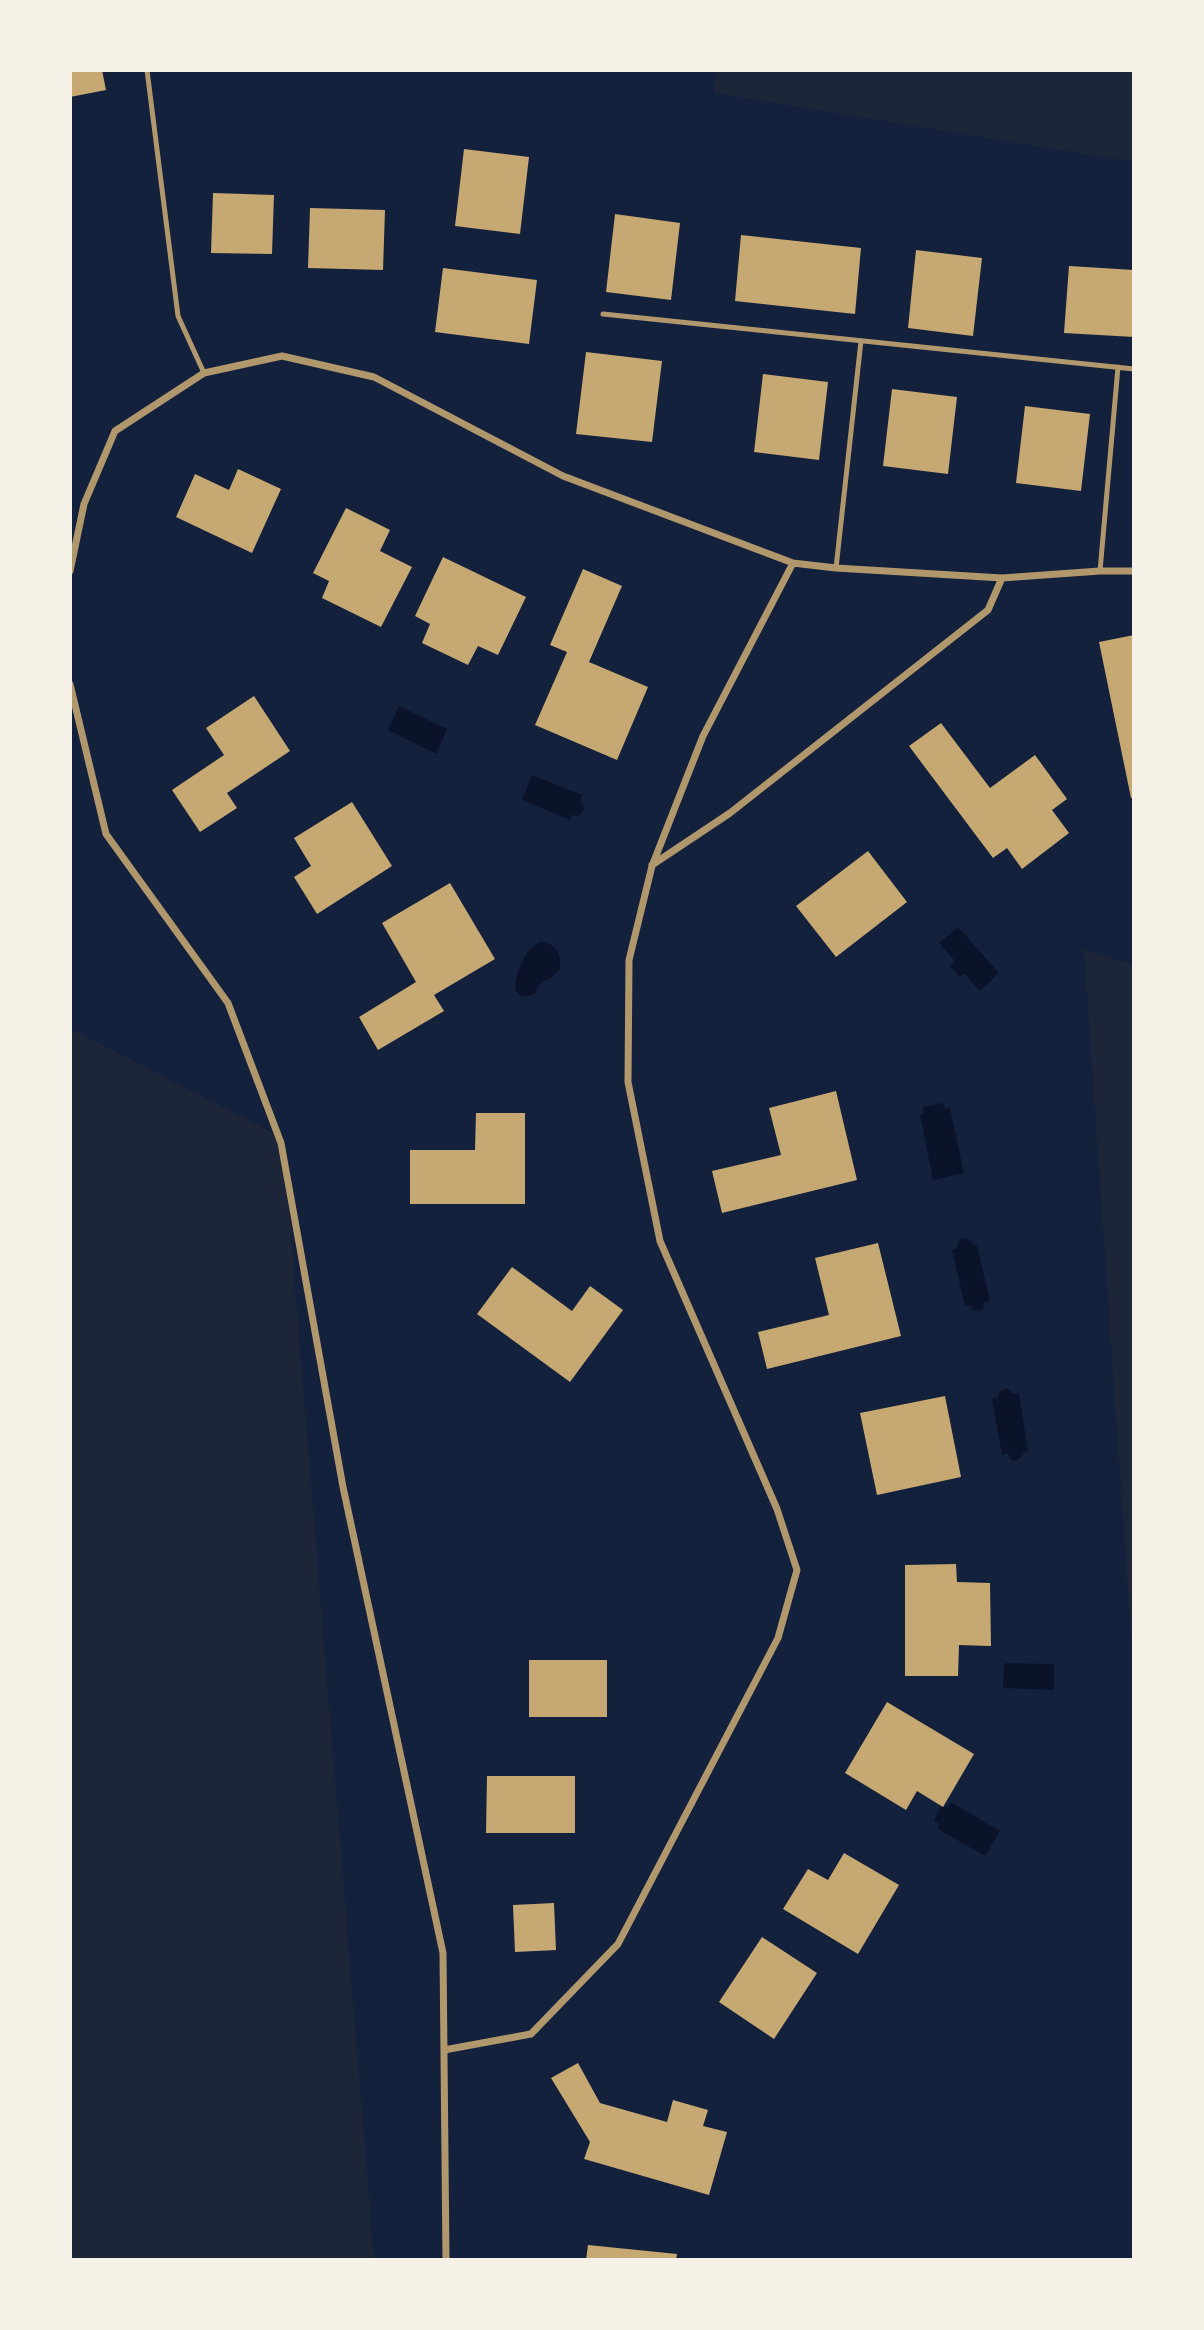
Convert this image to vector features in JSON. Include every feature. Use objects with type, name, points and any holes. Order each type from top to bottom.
[{"type":"street","points":[[70,571],[84,504],[115,431],[204,373],[282,356],[373,377],[563,476],[793,563],[1002,578],[1134,571]]},
{"type":"street","points":[[444,2050],[531,2034],[618,1944],[778,1638],[797,1570],[777,1509],[660,1241],[628,1082],[629,960],[652,866],[704,736],[793,563]]},
{"type":"street","points":[[652,866],[730,813],[988,610],[1002,578]]},
{"type":"street","points":[[70,684],[106,834],[229,1003],[281,1143],[343,1487],[443,1953],[446,2260]]},
{"type":"lane","points":[[147,70],[178,316],[204,373]]},
{"type":"lane","points":[[603,314],[1134,369]]},
{"type":"lane","points":[[836,568],[861,341]]},
{"type":"lane","points":[[1100,571],[1118,368]]},
{"type":"shaded area","points":[[717,70],[1134,70],[1134,162],[714,93]]},
{"type":"shaded area","points":[[399,706],[447,729],[436,754],[388,730]]},
{"type":"shaded area","points":[[532,775],[582,795],[580,800],[585,809],[579,816],[572,815],[570,820],[522,800]]},
{"type":"shaded area","points":[[958,927],[999,973],[980,991],[965,974],[960,977],[950,966],[955,961],[939,943]]},
{"type":"shaded area","points":[[540,942],[550,944],[557,950],[560,969],[551,978],[541,982],[535,994],[522,997],[515,990],[519,969],[525,956]]},
{"type":"shaded area","points":[[1084,949],[1134,965],[1134,1680]]},
{"type":"shaded area","points":[[70,1028],[283,1138],[374,2260],[70,2260]]},
{"type":"shaded area","points":[[943,1103],[945,1109],[950,1108],[964,1173],[933,1180],[920,1115],[924,1114],[923,1107]]},
{"type":"shaded area","points":[[963,1238],[977,1245],[990,1301],[984,1302],[983,1309],[978,1311],[970,1305],[965,1306],[952,1250],[957,1248],[958,1242]]},
{"type":"shaded area","points":[[1005,1389],[1019,1394],[1028,1451],[1023,1452],[1021,1458],[1015,1461],[1011,1460],[1008,1453],[1002,1455],[992,1399],[998,1398],[999,1392]]},
{"type":"shaded area","points":[[1004,1663],[1054,1664],[1054,1690],[1003,1688]]},
{"type":"shaded area","points":[[951,1802],[1000,1831],[985,1856],[938,1829],[939,1824],[934,1820],[941,1806],[948,1807]]},
{"type":"building","points":[[70,70],[102,70],[106,90],[70,97]]},
{"type":"building","points":[[464,149],[529,157],[520,234],[455,226]]},
{"type":"building","points":[[213,193],[274,195],[272,254],[211,253]]},
{"type":"building","points":[[310,208],[385,210],[383,270],[308,268]]},
{"type":"building","points":[[615,214],[680,223],[671,300],[606,292]]},
{"type":"building","points":[[741,235],[861,248],[855,314],[735,301]]},
{"type":"building","points":[[916,250],[982,258],[973,336],[908,328]]},
{"type":"building","points":[[1069,266],[1134,270],[1134,337],[1064,333]]},
{"type":"building","points":[[443,268],[537,280],[529,344],[435,332]]},
{"type":"building","points":[[586,352],[662,361],[652,442],[576,434]]},
{"type":"building","points":[[763,374],[828,382],[819,460],[754,452]]},
{"type":"building","points":[[892,389],[957,397],[948,474],[883,466]]},
{"type":"building","points":[[1025,406],[1090,414],[1081,491],[1016,483]]},
{"type":"building","points":[[238,469],[281,489],[252,553],[176,517],[195,474],[229,490]]},
{"type":"building","points":[[346,508],[390,530],[380,551],[412,567],[381,627],[322,598],[329,581],[313,573]]},
{"type":"building","points":[[443,557],[526,597],[498,655],[478,646],[468,665],[422,643],[430,624],[415,616]]},
{"type":"building","points":[[583,569],[622,586],[589,662],[648,687],[617,760],[535,725],[567,652],[550,645]]},
{"type":"building","points":[[1134,635],[1134,797],[1131,798],[1099,642]]},
{"type":"building","points":[[254,696],[290,751],[227,793],[237,808],[200,832],[172,790],[224,755],[206,728]]},
{"type":"building","points":[[941,723],[990,788],[1035,755],[1067,799],[1052,810],[1069,833],[1022,869],[1007,848],[993,858],[909,746]]},
{"type":"building","points":[[352,802],[392,866],[317,914],[294,877],[311,866],[294,838]]},
{"type":"building","points":[[868,851],[907,902],[836,957],[796,906]]},
{"type":"building","points":[[450,883],[495,959],[434,995],[444,1011],[378,1050],[359,1017],[416,982],[382,923]]},
{"type":"building","points":[[836,1091],[857,1180],[722,1213],[712,1171],[781,1155],[769,1108]]},
{"type":"building","points":[[476,1113],[525,1113],[525,1204],[410,1204],[410,1150],[475,1150]]},
{"type":"building","points":[[878,1243],[901,1336],[767,1369],[758,1332],[829,1315],[815,1258]]},
{"type":"building","points":[[512,1267],[572,1311],[590,1286],[623,1310],[570,1382],[477,1314]]},
{"type":"building","points":[[945,1396],[961,1477],[877,1495],[860,1413]]},
{"type":"building","points":[[956,1564],[957,1582],[990,1583],[991,1646],[959,1645],[958,1676],[905,1676],[905,1565]]},
{"type":"building","points":[[529,1660],[607,1660],[607,1717],[529,1717]]},
{"type":"building","points":[[887,1702],[974,1754],[943,1807],[917,1791],[906,1810],[845,1773]]},
{"type":"building","points":[[487,1776],[575,1776],[575,1833],[486,1833]]},
{"type":"building","points":[[844,1853],[899,1885],[858,1954],[783,1909],[808,1869],[828,1880]]},
{"type":"building","points":[[554,1903],[556,1950],[515,1952],[513,1905]]},
{"type":"building","points":[[762,1937],[817,1973],[774,2039],[719,2002]]},
{"type":"building","points":[[578,2063],[600,2103],[667,2122],[673,2100],[708,2110],[703,2126],[727,2132],[709,2195],[584,2159],[590,2142],[551,2078]]},
{"type":"building","points":[[588,2245],[677,2254],[676,2260],[586,2260]]}]
